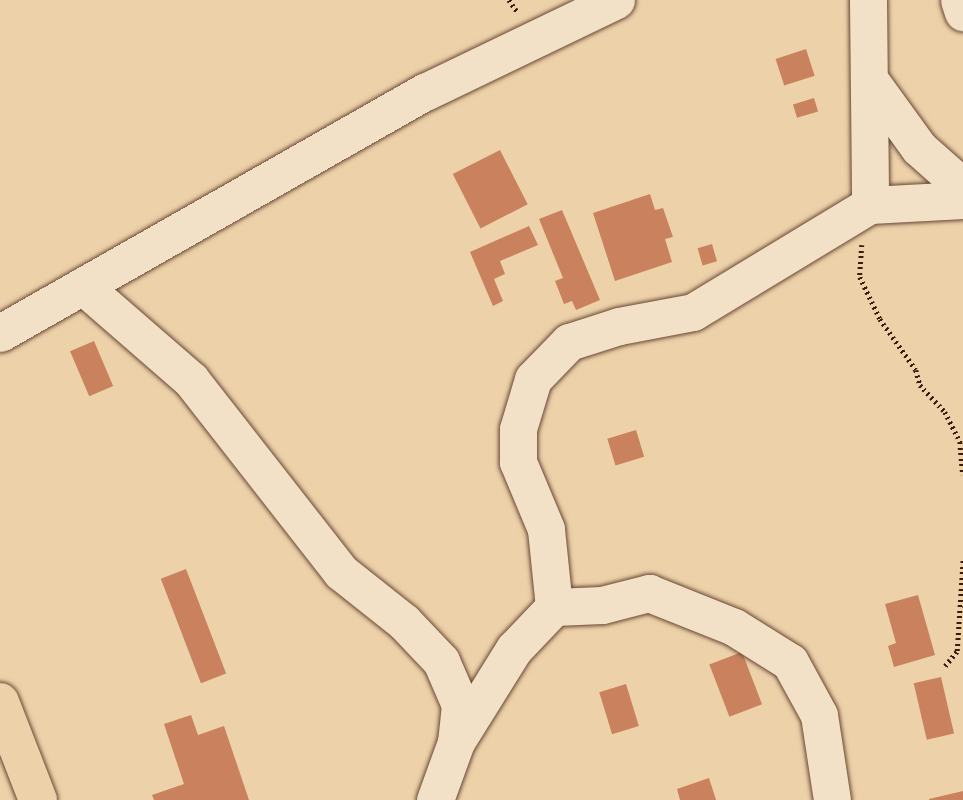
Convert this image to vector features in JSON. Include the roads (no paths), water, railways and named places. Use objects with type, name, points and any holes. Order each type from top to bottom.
[{"type":"main road","points":[[0,702],[38,800]]},
{"type":"street","points":[[0,333],[425,92],[616,0]]},
{"type":"street","points":[[863,209],[872,83],[868,0]]},
{"type":"street","points":[[959,0],[963,12]]},
{"type":"street","points":[[872,83],[919,148],[963,187]]},
{"type":"street","points":[[554,607],[546,529],[518,462],[518,429],[533,379],[569,342],[619,326],[693,312],[863,209],[963,200]]},
{"type":"street","points":[[83,286],[191,380],[341,572],[404,622],[441,661],[460,705],[456,742]]},
{"type":"street","points":[[435,800],[456,742],[514,649],[554,607],[602,605],[649,593],[734,627],[790,662],[819,715],[832,800]]}]
